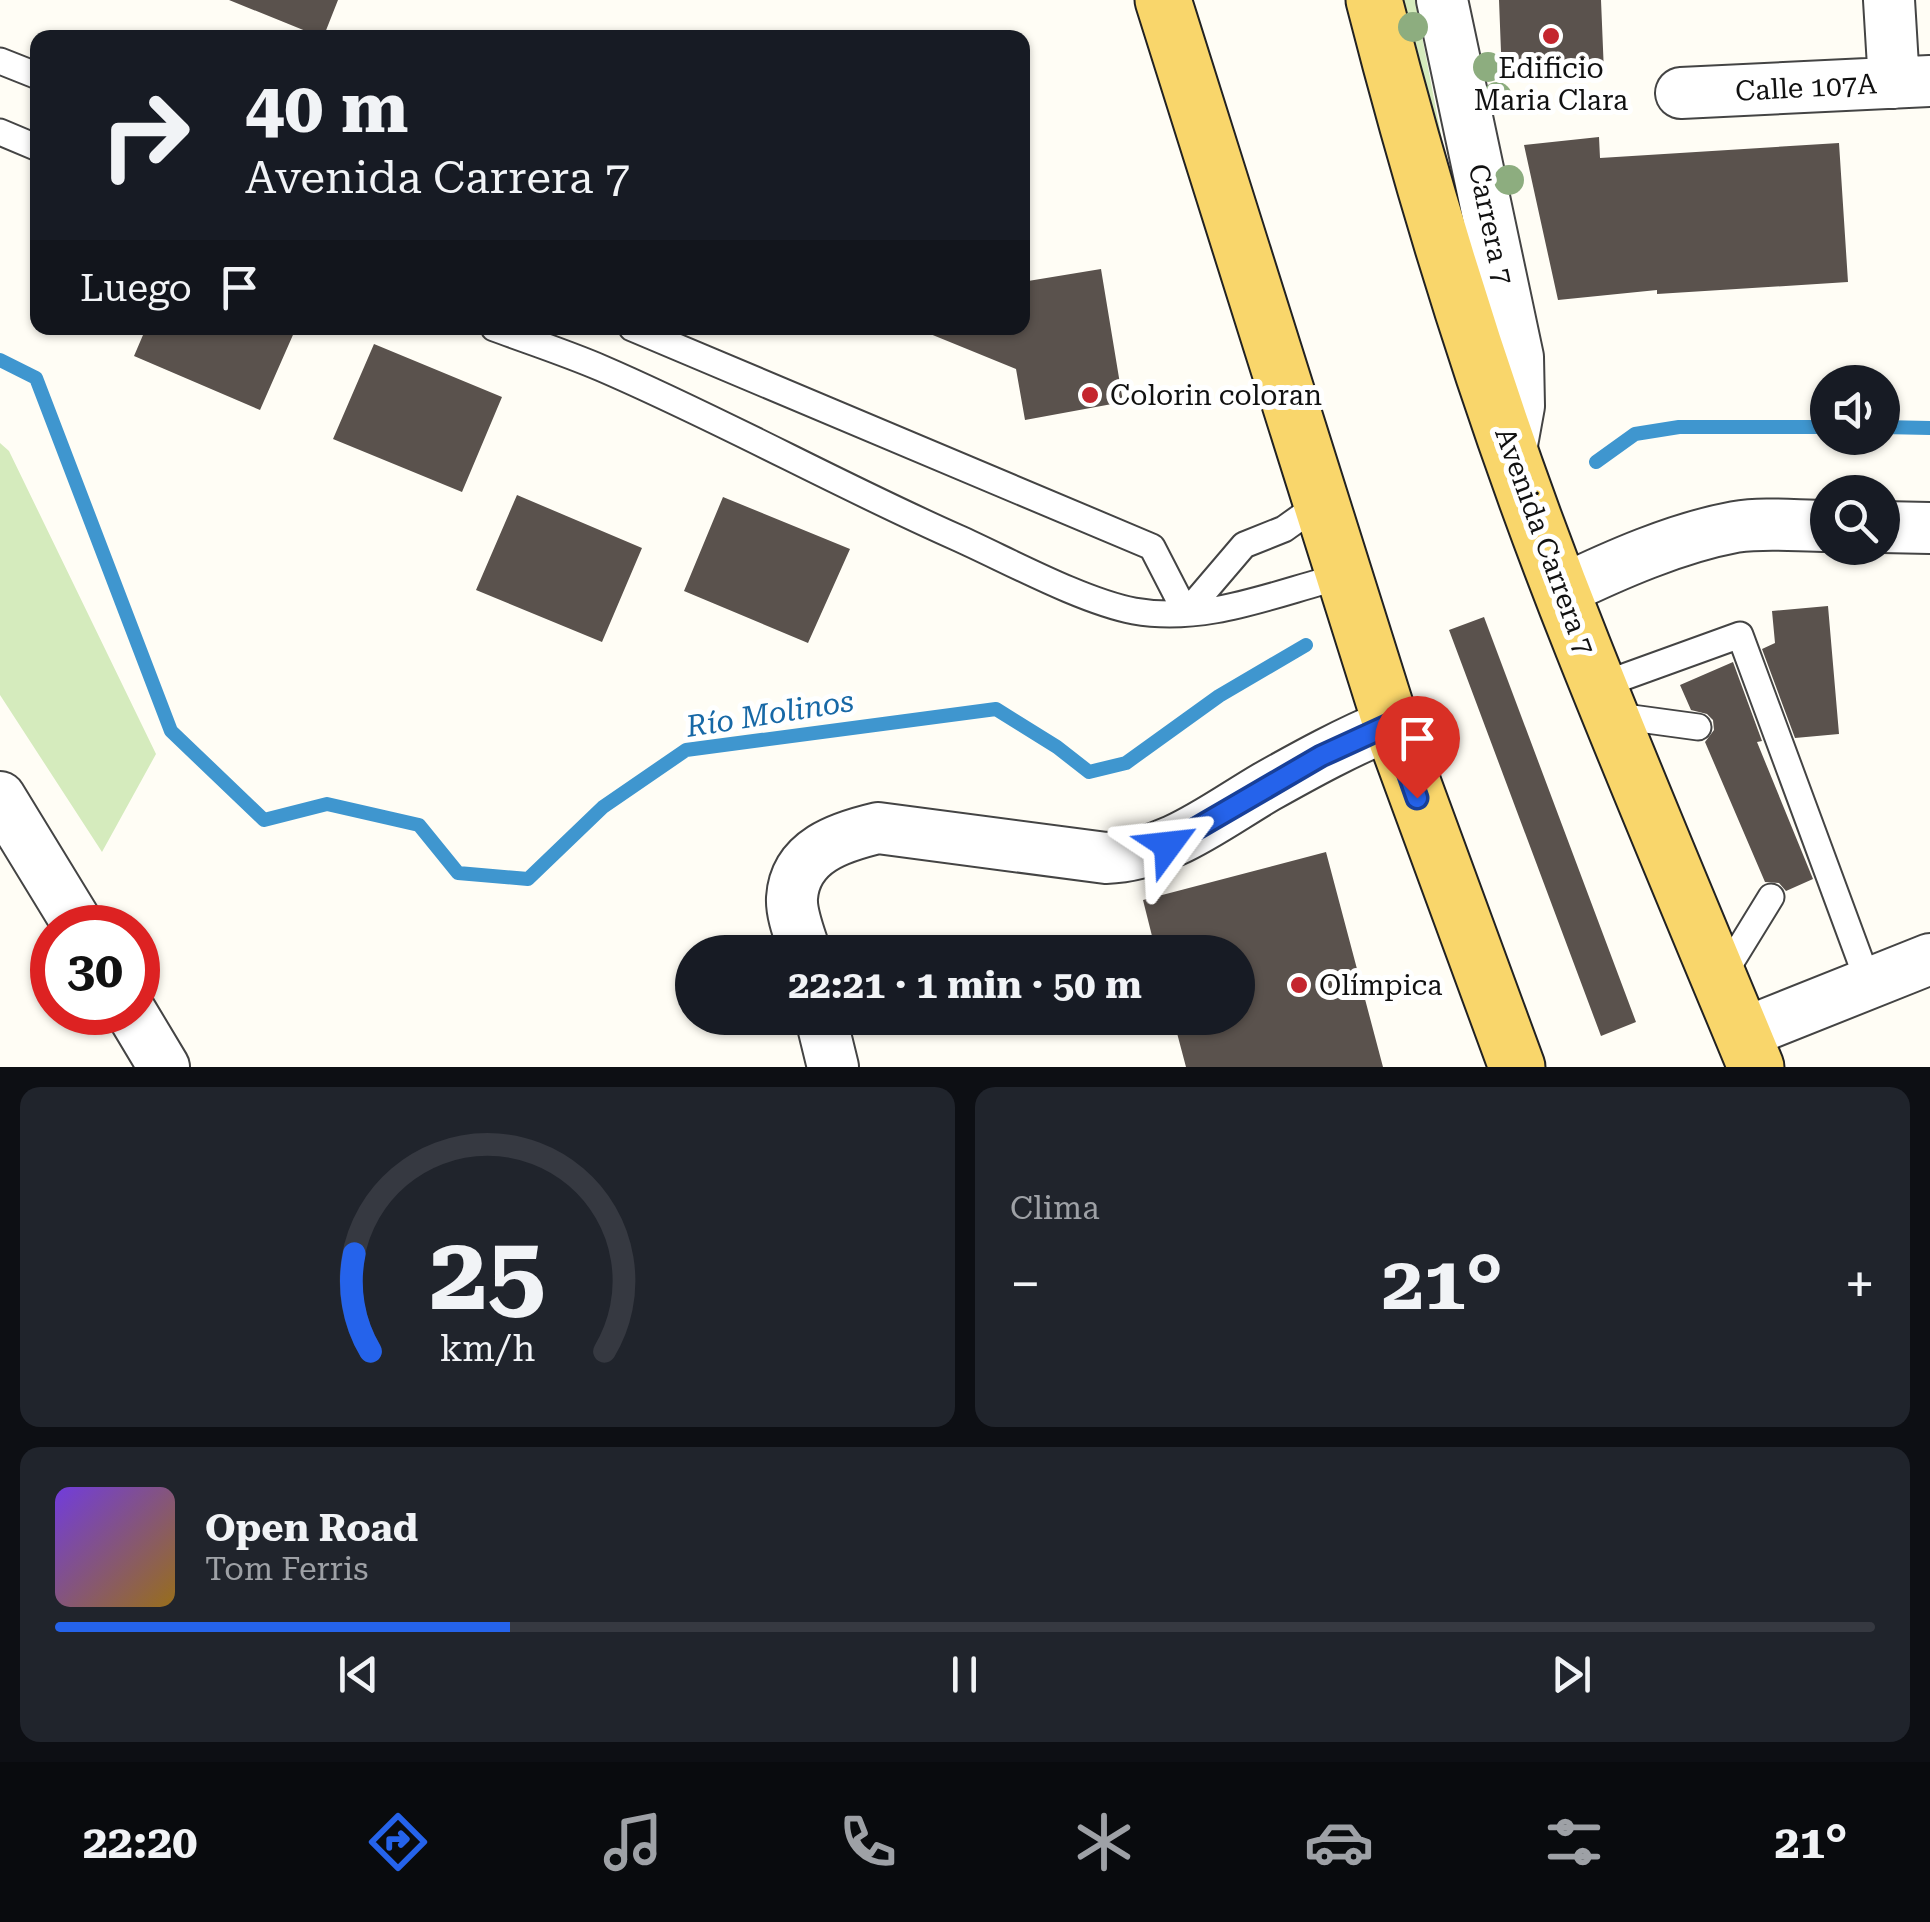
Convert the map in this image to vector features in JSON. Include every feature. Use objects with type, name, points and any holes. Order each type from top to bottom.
[{"type":"main road","points":[[1163,0],[1391,724],[1516,1067]]},
{"type":"main road","name":"Avenida Carrera 7","points":[[1374,0],[1432,214],[1511,450],[1605,701],[1749,1051]]},
{"type":"street","name":"Carrera 7","points":[[1442,0],[1518,358],[1518,406],[1511,450]]},
{"type":"street","points":[[1889,0],[1912,82]]},
{"type":"street","name":"Calle 107A","points":[[1682,93],[1912,82]]},
{"type":"street","points":[[1562,591],[1598,573],[1737,527],[1810,526]]},
{"type":"street","points":[[1900,528],[1930,528]]},
{"type":"street","points":[[800,935],[791,900],[797,878],[813,852],[850,834],[878,828],[1106,858],[1135,857],[1168,845],[1321,756],[1391,724]]},
{"type":"street","points":[[0,797],[66,905]]},
{"type":"street","points":[[1749,1051],[1869,984],[1930,959]]},
{"type":"street","points":[[145,1035],[164,1067]]},
{"type":"street","points":[[825,1035],[833,1067]]},
{"type":"lane","points":[[0,61],[30,73]]},
{"type":"lane","points":[[0,132],[30,145]]},
{"type":"lane","points":[[513,335],[600,368],[903,514],[1074,590],[1134,610],[1186,613],[1257,602],[1343,576]]},
{"type":"lane","points":[[649,335],[1152,548],[1186,613]]},
{"type":"lane","points":[[1186,613],[1244,546],[1284,530],[1319,504]]},
{"type":"lane","points":[[1605,701],[1740,634],[1869,984]]},
{"type":"lane","points":[[1605,701],[1698,726]]},
{"type":"lane","points":[[1720,980],[1771,897]]},
{"type":"green space","points":[[1395,0],[1415,0],[1455,207]]},
{"type":"green space","points":[[0,443],[9,451],[156,754],[102,852],[0,695]]},
{"type":"building","points":[[229,0],[338,0],[326,30],[303,30]]},
{"type":"building","name":"Edificio Maria Clara","points":[[1499,0],[1601,0],[1604,73],[1502,78]]},
{"type":"building","points":[[1599,137],[1600,158],[1839,143],[1848,282],[1657,294],[1657,290],[1558,300],[1524,145]]},
{"type":"building","points":[[1101,269],[1123,402],[1025,420],[1016,369],[933,335],[1030,335],[1030,281]]},
{"type":"building","points":[[143,335],[293,335],[260,410],[134,356]]},
{"type":"building","points":[[374,344],[502,397],[462,492],[333,439]]},
{"type":"building","points":[[517,495],[642,548],[602,642],[476,590]]},
{"type":"building","points":[[723,497],[850,549],[808,643],[684,591]]},
{"type":"building","points":[[1828,606],[1839,734],[1795,738],[1762,649],[1775,643],[1772,611]]},
{"type":"building","points":[[1484,617],[1636,1022],[1601,1036],[1449,630]]},
{"type":"building","points":[[1733,662],[1762,741],[1757,742],[1813,879],[1786,891],[1779,883],[1765,882],[1705,742],[1714,730],[1713,720],[1691,710],[1680,685]]},
{"type":"building","name":"Olímpica","points":[[1326,852],[1383,1067],[1186,1067],[1178,1035],[1255,1035],[1255,935],[1152,935],[1143,900]]},
{"type":"waterway","name":"Río Molinos","points":[[0,360],[36,378],[171,731],[264,820],[327,804],[419,825],[458,873],[528,879],[603,807],[686,750],[996,709],[1089,772],[1126,763],[1219,696],[1306,645]]},
{"type":"waterway","name":"Río Molinos","points":[[1596,462],[1635,434],[1679,427],[1810,427]]},
{"type":"waterway","name":"Río Molinos","points":[[1900,427],[1930,428]]},
{"type":"place","name":"Edificio Maria Clara","points":[[1551,36]]},
{"type":"place","name":"Colorin coloran","points":[[1090,395]]},
{"type":"place","name":"Olímpica","points":[[1299,985]]},
{"type":"route","points":[[1168,845],[1321,756],[1391,724],[1417,798]]}]
